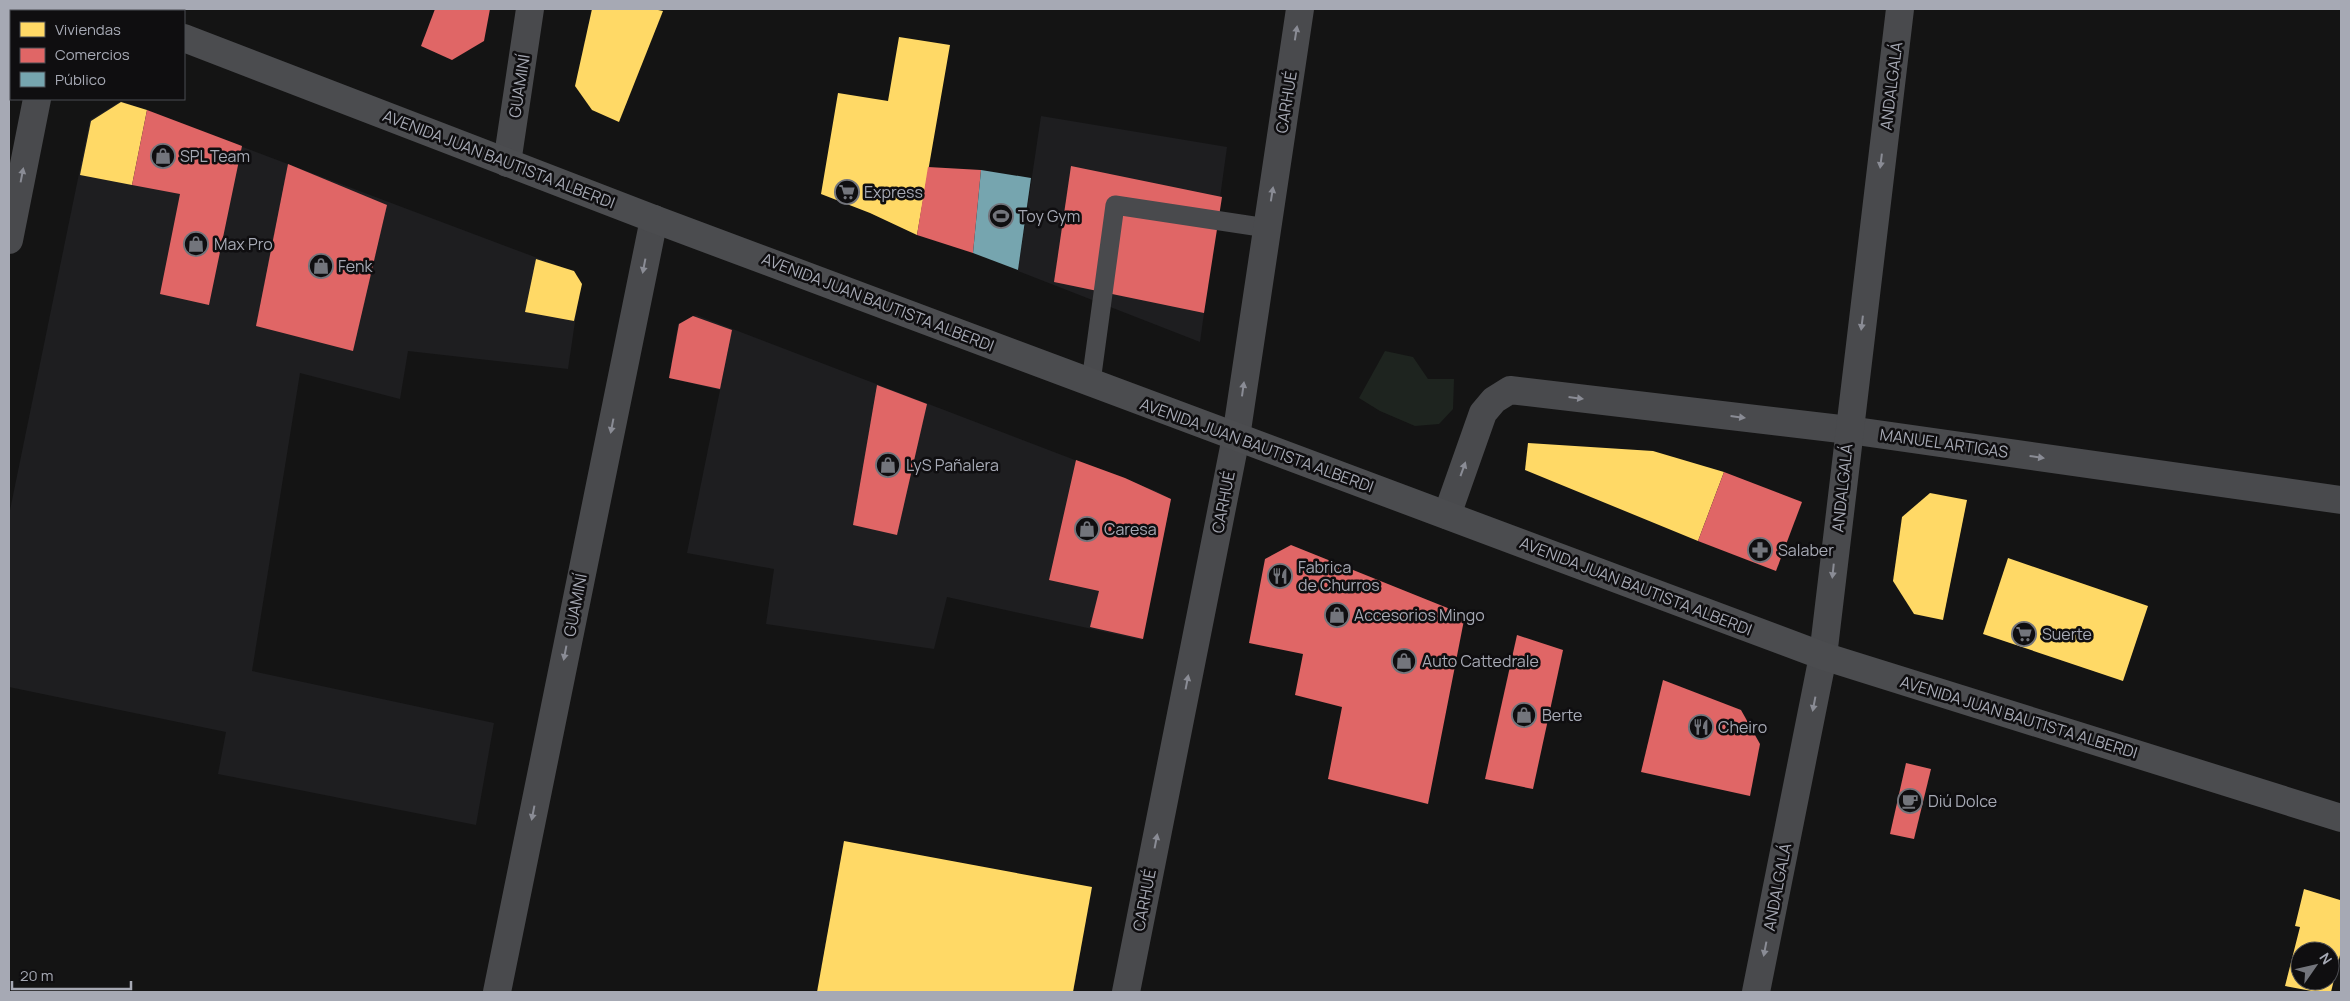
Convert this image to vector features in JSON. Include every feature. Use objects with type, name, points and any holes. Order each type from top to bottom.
[{"type":"main road","name":"AVENIDA JUAN BAUTISTA ALBERDI","points":[[185,38],[654,219],[1824,656],[2341,818]]},
{"type":"street","name":"GUAMINÍ","points":[[507,163],[530,9]]},
{"type":"street","name":"CARHUÉ","points":[[1126,992],[1236,437],[1300,9]]},
{"type":"street","name":"ANDALGALÁ","points":[[1756,992],[1824,656],[1849,430],[1900,9]]},
{"type":"street","points":[[9,240],[37,100]]},
{"type":"street","name":"GUAMINÍ","points":[[497,992],[654,219]]},
{"type":"street","name":"MANUEL ARTIGAS","points":[[1447,515],[1483,413],[1494,400],[1510,390],[1849,430],[2341,500]]},
{"type":"lane","points":[[1090,382],[1115,205],[1267,228]]},
{"type":"shaded area","points":[[121,101],[572,271],[580,288],[568,369],[408,351],[400,399],[300,373],[252,671],[494,723],[476,825],[218,774],[226,732],[9,687],[9,515],[90,120]]},
{"type":"shaded area","points":[[1041,116],[1227,147],[1200,342],[1018,271]]},
{"type":"shaded area","points":[[696,315],[1156,491],[1171,499],[1142,640],[947,597],[934,649],[766,624],[774,569],[687,553],[720,390],[669,378],[678,324]]},
{"type":"shaded area","points":[[1385,351],[1413,357],[1428,379],[1454,379],[1453,409],[1439,424],[1415,426],[1380,411],[1359,398]]},
{"type":"building: Viviendas","points":[[592,9],[653,9],[663,11],[619,122],[592,110],[575,86]]},
{"type":"building: Viviendas","points":[[899,37],[950,45],[917,235],[870,213],[821,194],[838,93],[888,101]]},
{"type":"building: Viviendas","points":[[121,102],[147,110],[132,185],[80,175],[91,121]]},
{"type":"building: Viviendas","points":[[536,259],[574,271],[582,284],[574,321],[525,312]]},
{"type":"building: Viviendas","points":[[1528,443],[1653,451],[1724,472],[1698,541],[1525,470]]},
{"type":"building: Viviendas","points":[[1930,493],[1967,500],[1943,620],[1914,614],[1893,581],[1902,517]]},
{"type":"building: Viviendas","points":[[2008,558],[2148,606],[2123,681],[1983,634]]},
{"type":"building: Viviendas","points":[[844,841],[1092,887],[1073,992],[817,992]]},
{"type":"building: Viviendas","points":[[2304,889],[2340,900],[2341,951],[2340,955],[2340,941],[2296,941],[2300,927],[2295,926]]},
{"type":"building: Viviendas","points":[[2290,966],[2290,987],[2285,986]]},
{"type":"building: Viviendas","points":[[2312,991],[2331,991],[2331,992]]},
{"type":"building: Comercios","points":[[435,9],[490,9],[484,41],[452,60],[421,46]]},
{"type":"building: Comercios","name":"Max Pro","points":[[147,110],[242,146],[209,305],[160,294],[180,194],[132,185]]},
{"type":"building: Comercios","name":"Fenk","points":[[288,164],[387,205],[353,351],[256,326]]},
{"type":"building: Comercios","points":[[1071,166],[1222,197],[1204,313],[1054,282]]},
{"type":"building: Comercios","points":[[928,167],[981,170],[973,253],[917,235]]},
{"type":"building: Comercios","points":[[693,316],[732,330],[720,389],[669,378],[679,324]]},
{"type":"building: Comercios","name":"LyS Pañalera","points":[[877,385],[927,404],[897,535],[853,525]]},
{"type":"building: Comercios","points":[[1076,460],[1125,478],[1171,499],[1143,639],[1090,627],[1099,591],[1049,580]]},
{"type":"building: Comercios","points":[[1724,472],[1802,502],[1776,571],[1698,541]]},
{"type":"building: Comercios","name":"Auto Cattedrale","points":[[1291,545],[1465,615],[1428,804],[1328,779],[1342,707],[1295,695],[1303,654],[1249,643],[1265,559]]},
{"type":"building: Comercios","name":"Berte","points":[[1517,635],[1563,650],[1533,789],[1485,779]]},
{"type":"building: Comercios","name":"Cheiro","points":[[1663,680],[1741,710],[1760,744],[1750,796],[1641,772]]},
{"type":"building: Comercios","name":"Diú Dolce","points":[[1906,763],[1931,769],[1914,839],[1890,834]]},
{"type":"building: Público","name":"Toy Gym","points":[[981,170],[1031,178],[1018,270],[973,253]]},
{"type":"place","name":"SPL Team","points":[[163,156]]},
{"type":"place","name":"Express","points":[[847,192]]},
{"type":"place","name":"Toy Gym","points":[[1001,216]]},
{"type":"place","name":"Max Pro","points":[[196,244]]},
{"type":"place","name":"Fenk","points":[[321,266]]},
{"type":"place","name":"LyS Pañalera","points":[[888,465]]},
{"type":"place","name":"Caresa","points":[[1087,529]]},
{"type":"place","name":"Salaber","points":[[1760,550]]},
{"type":"place","name":"Fabrica de Churros","points":[[1280,576]]},
{"type":"place","name":"Accesorios Mingo","points":[[1337,615]]},
{"type":"place","name":"Suerte","points":[[2024,634]]},
{"type":"place","name":"Auto Cattedrale","points":[[1404,661]]},
{"type":"place","name":"Berte","points":[[1524,715]]},
{"type":"place","name":"Cheiro","points":[[1701,727]]},
{"type":"place","name":"Diú Dolce","points":[[1910,801]]}]
